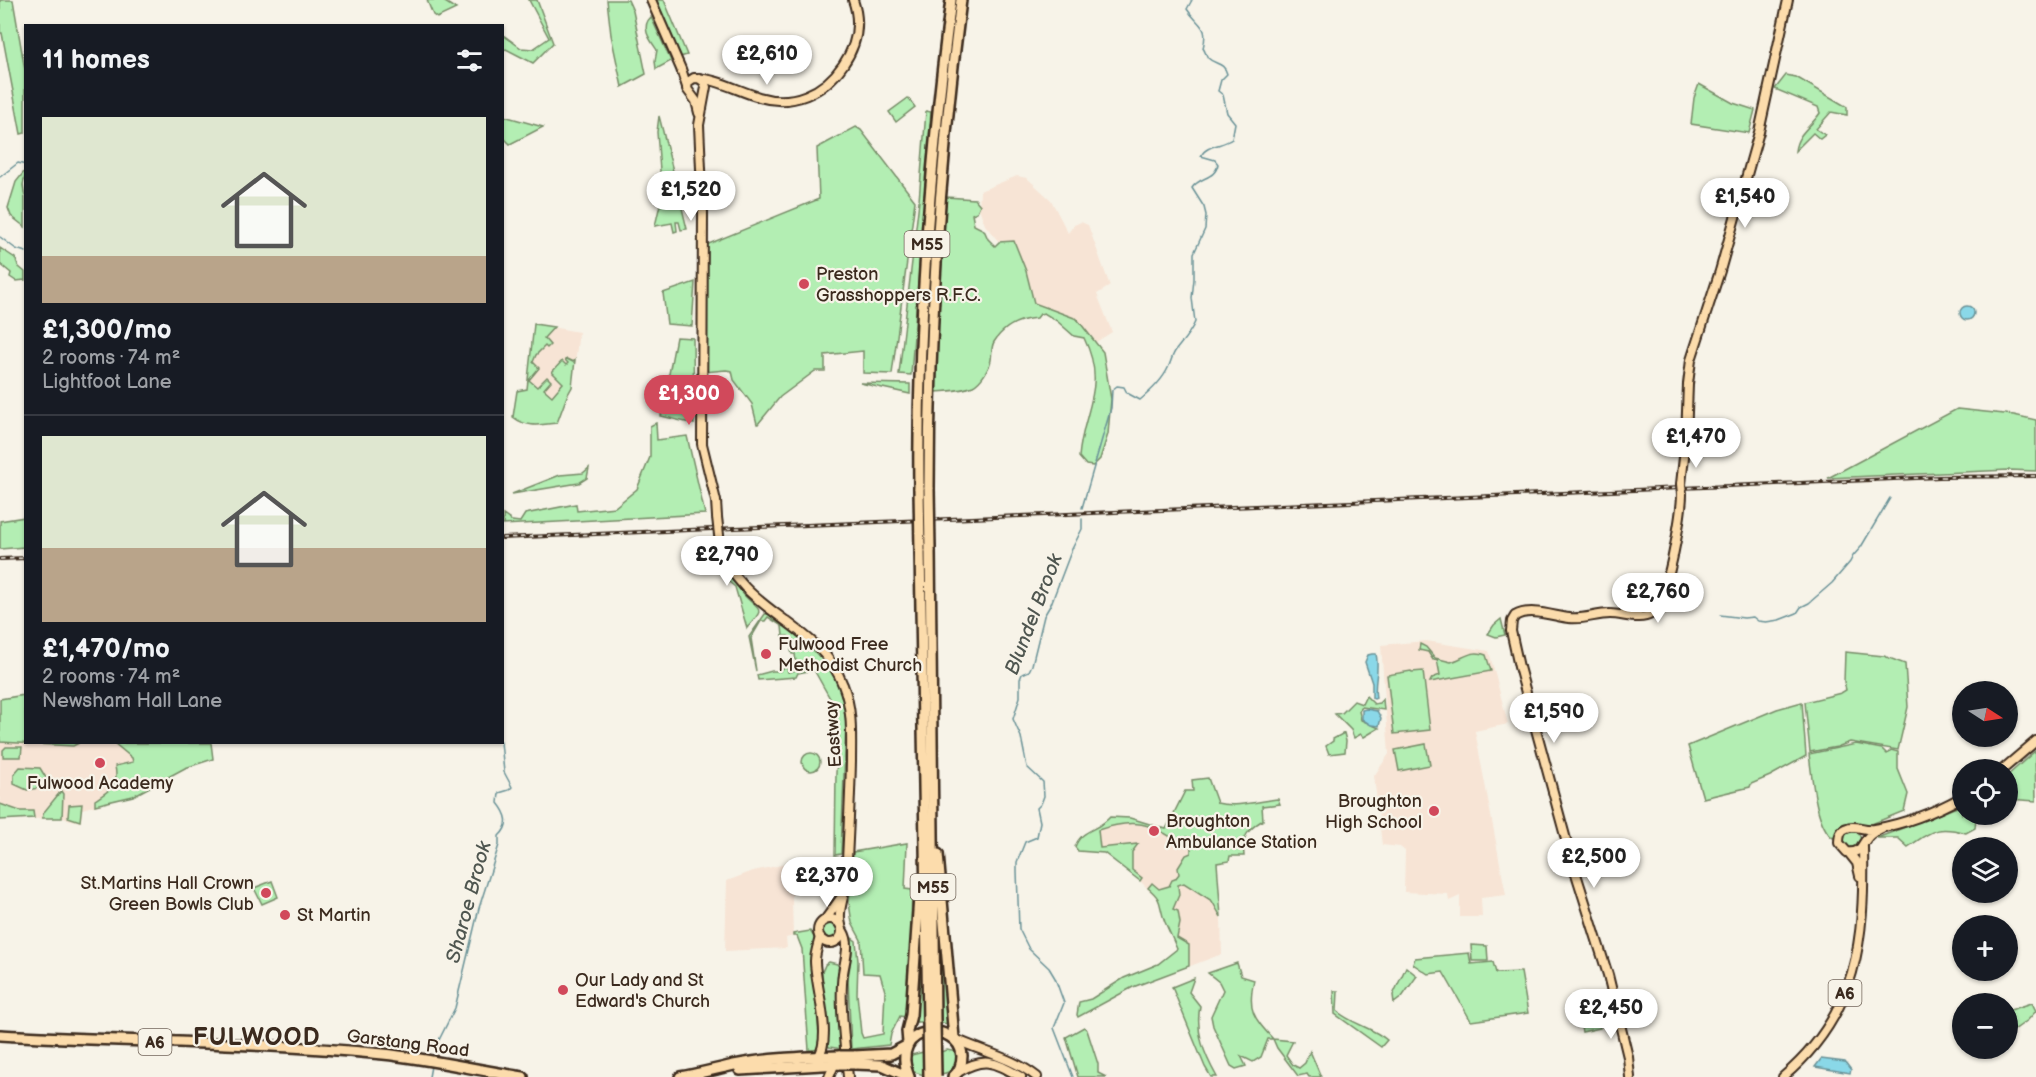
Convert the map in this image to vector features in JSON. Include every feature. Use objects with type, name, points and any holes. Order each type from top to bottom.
[{"type":"highway","name":"M55","points":[[929,1077],[931,753],[924,489],[919,421],[923,300],[941,84],[951,0]]},
{"type":"highway","name":"M55","points":[[924,489],[933,302],[944,149],[960,0]]},
{"type":"highway","name":"M55","points":[[907,1045],[919,903],[925,550]]},
{"type":"highway","name":"M55","points":[[931,753],[955,1039]]},
{"type":"highway","name":"M55","points":[[923,759],[931,1022],[936,1077]]},
{"type":"highway","points":[[680,1077],[720,1070],[733,1071],[854,1060],[891,1054],[907,1045],[914,1036],[925,1032],[941,1033],[955,1039],[962,1056],[956,1075]]},
{"type":"highway","name":"Garstang Road","points":[[0,1035],[296,1048],[434,1061],[523,1077]]},
{"type":"highway","points":[[907,1045],[904,1060],[909,1077]]},
{"type":"highway","points":[[854,1060],[882,1065],[909,1077]]},
{"type":"main road","points":[[651,0],[699,114]]},
{"type":"main road","points":[[687,87],[688,82],[697,78],[772,100],[794,99],[818,90],[840,70],[853,48],[857,28],[857,11],[854,0]]},
{"type":"main road","points":[[1630,1077],[1628,1057],[1608,975],[1571,858],[1511,631],[1513,618],[1518,614],[1577,619],[1608,614],[1643,616],[1653,613],[1659,603],[1681,515],[1681,484],[1691,360],[1722,265],[1759,132],[1788,0]]},
{"type":"main road","points":[[681,67],[705,83],[699,114]]},
{"type":"main road","points":[[693,96],[700,96],[705,90],[721,84]]},
{"type":"main road","name":"Eastway","points":[[699,114],[704,213],[702,444],[716,501],[720,544],[733,574],[747,590],[810,640],[829,660],[843,684],[846,695],[851,734],[850,807],[845,891],[839,912],[846,941],[842,975],[848,1077]]},
{"type":"main road","points":[[2015,759],[2036,741]]},
{"type":"main road","name":"A6","points":[[1862,889],[1858,867],[1849,853],[1841,847],[1839,835],[1843,830],[1850,827],[1866,830],[1882,828],[1930,812],[1952,802]]},
{"type":"main road","name":"A6","points":[[1849,853],[1857,852],[1870,835],[1882,828]]},
{"type":"main road","name":"A6","points":[[1783,1077],[1817,1042],[1844,997],[1853,971],[1860,938],[1864,835],[1860,829]]},
{"type":"main road","points":[[829,1077],[820,1062],[823,1044],[815,961],[820,938],[819,926],[845,891]]},
{"type":"main road","points":[[815,961],[823,948],[841,938],[842,928],[836,920],[825,920]]},
{"type":"main road","points":[[820,938],[825,942],[842,946],[845,960]]},
{"type":"main road","points":[[955,1039],[1018,1064],[1037,1077]]},
{"type":"main road","points":[[823,1044],[826,1052],[836,1061],[829,1077]]},
{"type":"main road","points":[[956,1075],[976,1062],[984,1061],[1021,1077]]},
{"type":"shaded area","points":[[1017,176],[1027,178],[1051,200],[1068,233],[1074,225],[1081,222],[1088,225],[1110,286],[1097,294],[1112,332],[1096,342],[1077,319],[1034,303],[1026,271],[1013,241],[999,242],[985,225],[979,208],[980,191]]},
{"type":"shaded area","points":[[534,324],[579,332],[572,387],[557,423],[536,426],[519,422],[513,417],[517,391],[527,389]]},
{"type":"shaded area","name":"Broughton High School","points":[[1426,641],[1489,651],[1508,724],[1475,731],[1506,895],[1481,898],[1482,917],[1460,917],[1460,896],[1449,901],[1448,894],[1404,892],[1405,851],[1400,847],[1382,845],[1374,776],[1389,754],[1381,645]]},
{"type":"shaded area","name":"Fulwood Academy","points":[[24,695],[24,744],[211,744],[213,759],[185,768],[133,796],[82,809],[81,822],[62,818],[0,820],[0,699]]},
{"type":"shaded area","points":[[1128,824],[1150,825],[1166,833],[1180,844],[1187,837],[1193,840],[1191,842],[1192,854],[1205,895],[1212,901],[1221,918],[1222,954],[1185,968],[1165,921],[1161,902],[1140,881],[1142,878],[1132,870],[1132,852],[1138,845],[1100,848],[1098,830]]},
{"type":"shaded area","points":[[791,863],[793,936],[786,938],[787,948],[725,951],[727,881],[753,871]]},
{"type":"green space","points":[[0,0],[13,0],[24,64],[24,133],[21,134],[2,33],[0,33]]},
{"type":"green space","points":[[427,0],[442,0],[456,9],[437,18],[433,15]]},
{"type":"green space","points":[[529,0],[537,0],[553,43],[533,63],[504,50],[504,36],[521,48],[533,49],[549,38]]},
{"type":"green space","points":[[607,0],[628,0],[633,11],[646,74],[622,87],[611,35]]},
{"type":"green space","points":[[656,0],[664,0],[687,55],[680,57]]},
{"type":"green space","points":[[651,17],[671,61],[656,69],[657,50],[646,29]]},
{"type":"green space","points":[[1786,75],[1796,77],[1847,107],[1847,115],[1831,112],[1816,129],[1825,135],[1820,139],[1813,133],[1795,151],[1798,139],[1820,113],[1818,107],[1775,89]]},
{"type":"green space","points":[[1699,84],[1733,103],[1755,110],[1749,133],[1691,124],[1694,98]]},
{"type":"green space","points":[[908,98],[915,107],[896,122],[889,112]]},
{"type":"green space","points":[[926,111],[931,112],[911,375],[899,374],[919,201]]},
{"type":"green space","points":[[504,116],[543,127],[510,144],[504,138]]},
{"type":"green space","points":[[659,116],[674,175],[695,173],[697,204],[681,204],[687,229],[681,230],[679,222],[676,222],[677,231],[674,232],[672,223],[655,226],[662,196],[657,132]]},
{"type":"green space","name":"Preston Grasshoppers R.F.C.","points":[[856,127],[861,130],[915,201],[892,374],[863,373],[863,351],[825,355],[825,371],[815,371],[780,397],[757,424],[752,404],[734,380],[732,371],[704,372],[706,245],[819,199],[817,148]]},
{"type":"green space","points":[[24,172],[24,226],[11,216],[8,208],[16,182]]},
{"type":"green space","points":[[946,197],[975,199],[980,205],[977,212],[972,214],[974,225],[984,230],[988,239],[995,246],[999,242],[1014,241],[1026,271],[1034,303],[1077,319],[1103,352],[1111,399],[1108,434],[1100,459],[1093,466],[1086,465],[1079,457],[1094,385],[1091,355],[1084,338],[1074,336],[1044,313],[1037,318],[1019,322],[998,336],[993,344],[987,371],[976,384],[964,389],[936,392],[937,328]]},
{"type":"green space","points":[[0,248],[15,258],[24,271],[24,280],[16,281],[10,277],[11,273],[0,264]]},
{"type":"green space","points":[[695,282],[692,326],[667,324],[663,293]]},
{"type":"green space","points":[[534,324],[554,327],[544,338],[550,345],[547,348],[545,346],[536,355],[533,362],[539,368],[529,380],[537,387],[547,377],[551,381],[544,389],[552,396],[563,383],[552,372],[562,361],[566,365],[568,363],[565,360],[573,362],[575,360],[572,387],[557,423],[529,424],[513,417],[517,391],[527,389]]},
{"type":"green space","points":[[676,337],[693,338],[694,424],[661,416]]},
{"type":"green space","points":[[860,383],[910,384],[910,394]]},
{"type":"green space","points":[[1957,409],[2014,415],[2036,420],[2036,471],[2009,470],[1828,478]]},
{"type":"green space","points":[[656,423],[657,440],[687,436],[705,514],[504,525],[504,516],[512,521],[520,522],[525,514],[576,504],[577,511],[615,507],[637,489],[650,457],[650,426]]},
{"type":"green space","points":[[589,468],[587,478],[579,483],[512,494],[560,475],[583,473]]},
{"type":"green space","points":[[24,517],[24,547],[0,549],[0,521]]},
{"type":"green space","points":[[728,577],[759,610],[747,628],[735,587],[729,582]]},
{"type":"green space","points":[[765,614],[769,614],[811,646],[822,658],[839,686],[846,722],[841,854],[835,855],[839,735],[833,722],[832,702],[814,670],[798,673],[796,677],[758,680],[757,675],[780,671],[783,668],[787,668],[788,672],[797,670],[795,654],[792,654],[791,650],[794,649],[793,640],[788,636],[783,636],[782,626],[768,617],[765,621],[761,621],[751,638],[756,671],[749,637]]},
{"type":"green space","points":[[1501,619],[1505,635],[1496,637],[1488,634],[1494,625]]},
{"type":"green space","points":[[1420,644],[1426,647],[1435,658],[1451,662],[1481,653],[1486,655],[1491,671],[1430,682],[1432,678],[1440,675],[1437,659],[1433,660],[1428,652],[1419,650]]},
{"type":"green space","points":[[1845,652],[1884,656],[1905,664],[1908,707],[1898,750],[1850,742],[1810,752],[1805,702],[1846,690]]},
{"type":"green space","points":[[1423,671],[1430,730],[1394,734],[1387,675]]},
{"type":"green space","points":[[24,695],[24,743],[0,742],[0,699]]},
{"type":"green space","points":[[1366,696],[1374,704],[1383,699],[1384,710],[1362,707],[1359,711],[1361,720],[1379,728],[1364,737],[1361,734],[1354,738],[1351,730],[1335,714],[1342,713],[1354,701],[1362,704]]},
{"type":"green space","points":[[1802,702],[1806,756],[1751,784],[1750,787],[1703,798],[1688,746],[1777,709]]},
{"type":"green space","points":[[1344,733],[1345,752],[1329,754],[1326,746]]},
{"type":"green space","points":[[36,744],[77,744],[73,746]]},
{"type":"green space","points":[[115,744],[211,744],[213,759],[185,768],[133,796],[95,805],[95,800],[115,783],[115,766],[133,762],[132,758]]},
{"type":"green space","points":[[1426,744],[1430,765],[1399,771],[1395,750]]},
{"type":"green space","points":[[1856,744],[1882,749],[1887,754],[1891,750],[1898,752],[1898,769],[1908,794],[1904,811],[1857,830],[1862,841],[1858,848],[1850,849],[1842,842],[1843,835],[1833,838],[1822,822],[1815,799],[1809,754]]},
{"type":"green space","points":[[6,747],[22,747],[21,757],[3,757],[3,750]]},
{"type":"green space","points":[[2035,751],[2036,801],[2018,800],[2018,766]]},
{"type":"green space","points":[[807,753],[815,753],[820,758],[818,769],[807,771],[802,766],[802,758]]},
{"type":"green space","points":[[20,767],[40,768],[51,786],[27,790],[14,784],[14,774]]},
{"type":"green space","points":[[1208,778],[1217,803],[1239,804],[1278,799],[1280,804],[1262,806],[1263,820],[1247,834],[1244,856],[1230,856],[1229,861],[1217,863],[1221,917],[1212,901],[1184,883],[1178,885],[1179,895],[1173,909],[1178,911],[1180,923],[1177,938],[1189,945],[1189,966],[1133,987],[1078,1017],[1079,1002],[1091,999],[1124,978],[1158,964],[1177,949],[1165,922],[1159,900],[1148,888],[1152,883],[1159,889],[1169,886],[1179,874],[1178,868],[1186,855],[1191,853],[1193,840],[1187,837],[1181,844],[1151,827],[1132,823],[1098,830],[1100,848],[1138,844],[1132,852],[1132,870],[1142,878],[1140,881],[1104,853],[1078,851],[1075,847],[1078,841],[1110,817],[1130,818],[1166,829],[1185,791],[1193,791],[1192,780]]},
{"type":"green space","points":[[61,791],[63,794],[62,818],[42,818],[44,812]]},
{"type":"green space","points":[[0,804],[20,811],[33,811],[34,818],[0,820]]},
{"type":"green space","points":[[82,804],[80,821],[68,817],[69,805]]},
{"type":"green space","points":[[1952,809],[1952,825],[1975,825],[1975,828],[1966,833],[1948,830],[1935,831],[1908,847],[1898,838],[1877,838]]},
{"type":"green space","points":[[907,843],[905,889],[912,890],[909,997],[905,1017],[900,1016],[891,1034],[889,1045],[851,1049],[848,978],[852,938],[856,941],[857,994],[863,1038],[883,1034],[885,991],[880,974],[863,973],[861,940],[852,923],[849,903],[853,852]]},
{"type":"green space","name":"St.Martins Hall Crown Green Bowls Club","points":[[272,881],[278,897],[262,904],[254,888]]},
{"type":"green space","points":[[922,895],[923,1022],[913,1022]]},
{"type":"green space","points":[[940,917],[951,1025],[939,1022]]},
{"type":"green space","points":[[831,922],[837,925],[840,931],[837,937],[831,940],[825,937],[822,931],[825,925]]},
{"type":"green space","points":[[810,931],[815,938],[812,954],[820,1046],[816,1050],[809,1050],[802,949],[797,936],[793,936],[793,934]]},
{"type":"green space","points":[[1471,945],[1487,946],[1488,961],[1472,961]]},
{"type":"green space","points":[[1469,953],[1471,964],[1493,962],[1496,973],[1521,972],[1528,1013],[1471,1021],[1443,972],[1428,974],[1413,964],[1415,958]]},
{"type":"green space","points":[[829,962],[837,964],[840,968],[843,1049],[829,1047],[827,1042],[822,972]]},
{"type":"green space","points":[[1237,963],[1241,976],[1254,980],[1251,999],[1253,1013],[1273,1039],[1268,1039],[1261,1057],[1253,1062],[1241,1056],[1246,1066],[1236,1069],[1231,1066],[1213,1026],[1211,1016],[1223,990],[1219,982],[1208,973]]},
{"type":"green space","points":[[1406,967],[1417,976],[1402,997],[1394,1003],[1393,995]]},
{"type":"green space","points":[[1194,978],[1189,992],[1200,1006],[1199,1025],[1202,1043],[1217,1077],[1211,1077],[1205,1067],[1172,987]]},
{"type":"green space","points":[[1334,991],[1338,991],[1337,1011],[1387,1040],[1381,1047],[1335,1014]]},
{"type":"green space","points":[[2032,1003],[2036,1011],[2018,1027],[2018,1007]]},
{"type":"green space","points":[[1596,1011],[1600,1028],[1582,1032],[1578,1014]]},
{"type":"green space","points":[[1084,1027],[1098,1064],[1098,1073],[1106,1077],[1078,1077],[1066,1037]]},
{"type":"green space","points":[[1273,1039],[1293,1041],[1286,1055],[1293,1065],[1299,1068],[1305,1063],[1310,1051],[1321,1077],[1309,1077],[1307,1074],[1298,1076]]},
{"type":"green space","points":[[947,1050],[957,1052],[957,1061],[952,1070],[940,1074],[940,1052]]},
{"type":"green space","points":[[923,1052],[924,1075],[914,1072],[908,1056]]},
{"type":"water","points":[[1967,306],[1972,308],[1974,313],[1972,318],[1967,320],[1962,318],[1960,313],[1962,308]]},
{"type":"water","points":[[1376,654],[1377,660],[1376,698],[1374,699],[1372,698],[1372,683],[1365,662],[1368,655]]},
{"type":"water","points":[[1362,710],[1377,711],[1381,718],[1379,726],[1371,725],[1362,719]]},
{"type":"water","points":[[1821,1059],[1845,1062],[1851,1070],[1850,1073],[1815,1067]]},
{"type":"waterway","points":[[1082,508],[1111,408],[1112,390],[1117,386],[1124,387],[1127,393],[1140,400],[1163,377],[1175,352],[1195,322],[1192,298],[1194,253],[1205,229],[1206,215],[1204,207],[1192,188],[1199,181],[1214,173],[1218,164],[1215,160],[1201,156],[1203,152],[1232,139],[1235,123],[1227,113],[1223,95],[1218,91],[1221,80],[1227,74],[1226,70],[1208,58],[1203,48],[1204,30],[1187,9],[1192,0]]},
{"type":"waterway","points":[[0,177],[18,163],[24,164]]},
{"type":"waterway","name":"Sharoe Brook","points":[[0,237],[16,249],[24,251]]},
{"type":"waterway","points":[[1720,615],[1753,617],[1758,621],[1766,622],[1797,613],[1801,607],[1832,583],[1850,562],[1890,498]]},
{"type":"waterway","name":"Blundel Brook","points":[[1073,1077],[1054,1028],[1064,1003],[1055,978],[1049,968],[1029,949],[1019,929],[1017,862],[1025,842],[1037,837],[1040,822],[1037,808],[1044,796],[1043,782],[1027,767],[1021,737],[1013,719],[1020,697],[1020,679],[1032,665],[1044,616],[1082,529],[1082,519]]},
{"type":"waterway","name":"Sharoe Brook","points":[[434,1056],[437,1044],[455,1008],[479,908],[499,845],[499,836],[506,824],[504,811],[498,803],[499,793],[512,787],[504,772],[501,744]]},
{"type":"waterway","name":"Sharoe Brook","points":[[429,1077],[431,1066]]},
{"type":"railway","points":[[504,538],[1940,477],[2036,476]]},
{"type":"railway","points":[[0,559],[24,558]]},
{"type":"place","name":"Preston Grasshoppers R.F.C.","points":[[804,284]]},
{"type":"place","name":"Fulwood Free Methodist Church","points":[[766,654]]},
{"type":"place","name":"Fulwood Academy","points":[[100,763]]},
{"type":"place","name":"Broughton High School","points":[[1434,811]]},
{"type":"place","name":"Broughton Ambulance Station","points":[[1154,831]]},
{"type":"place","name":"St.Martins Hall Crown Green Bowls Club","points":[[266,893]]},
{"type":"place","name":"St Martin","points":[[285,915]]},
{"type":"place","name":"Our Lady and St Edward's Church","points":[[563,990]]},
{"type":"district","name":"FULWOOD","points":[[257,1037]]}]
